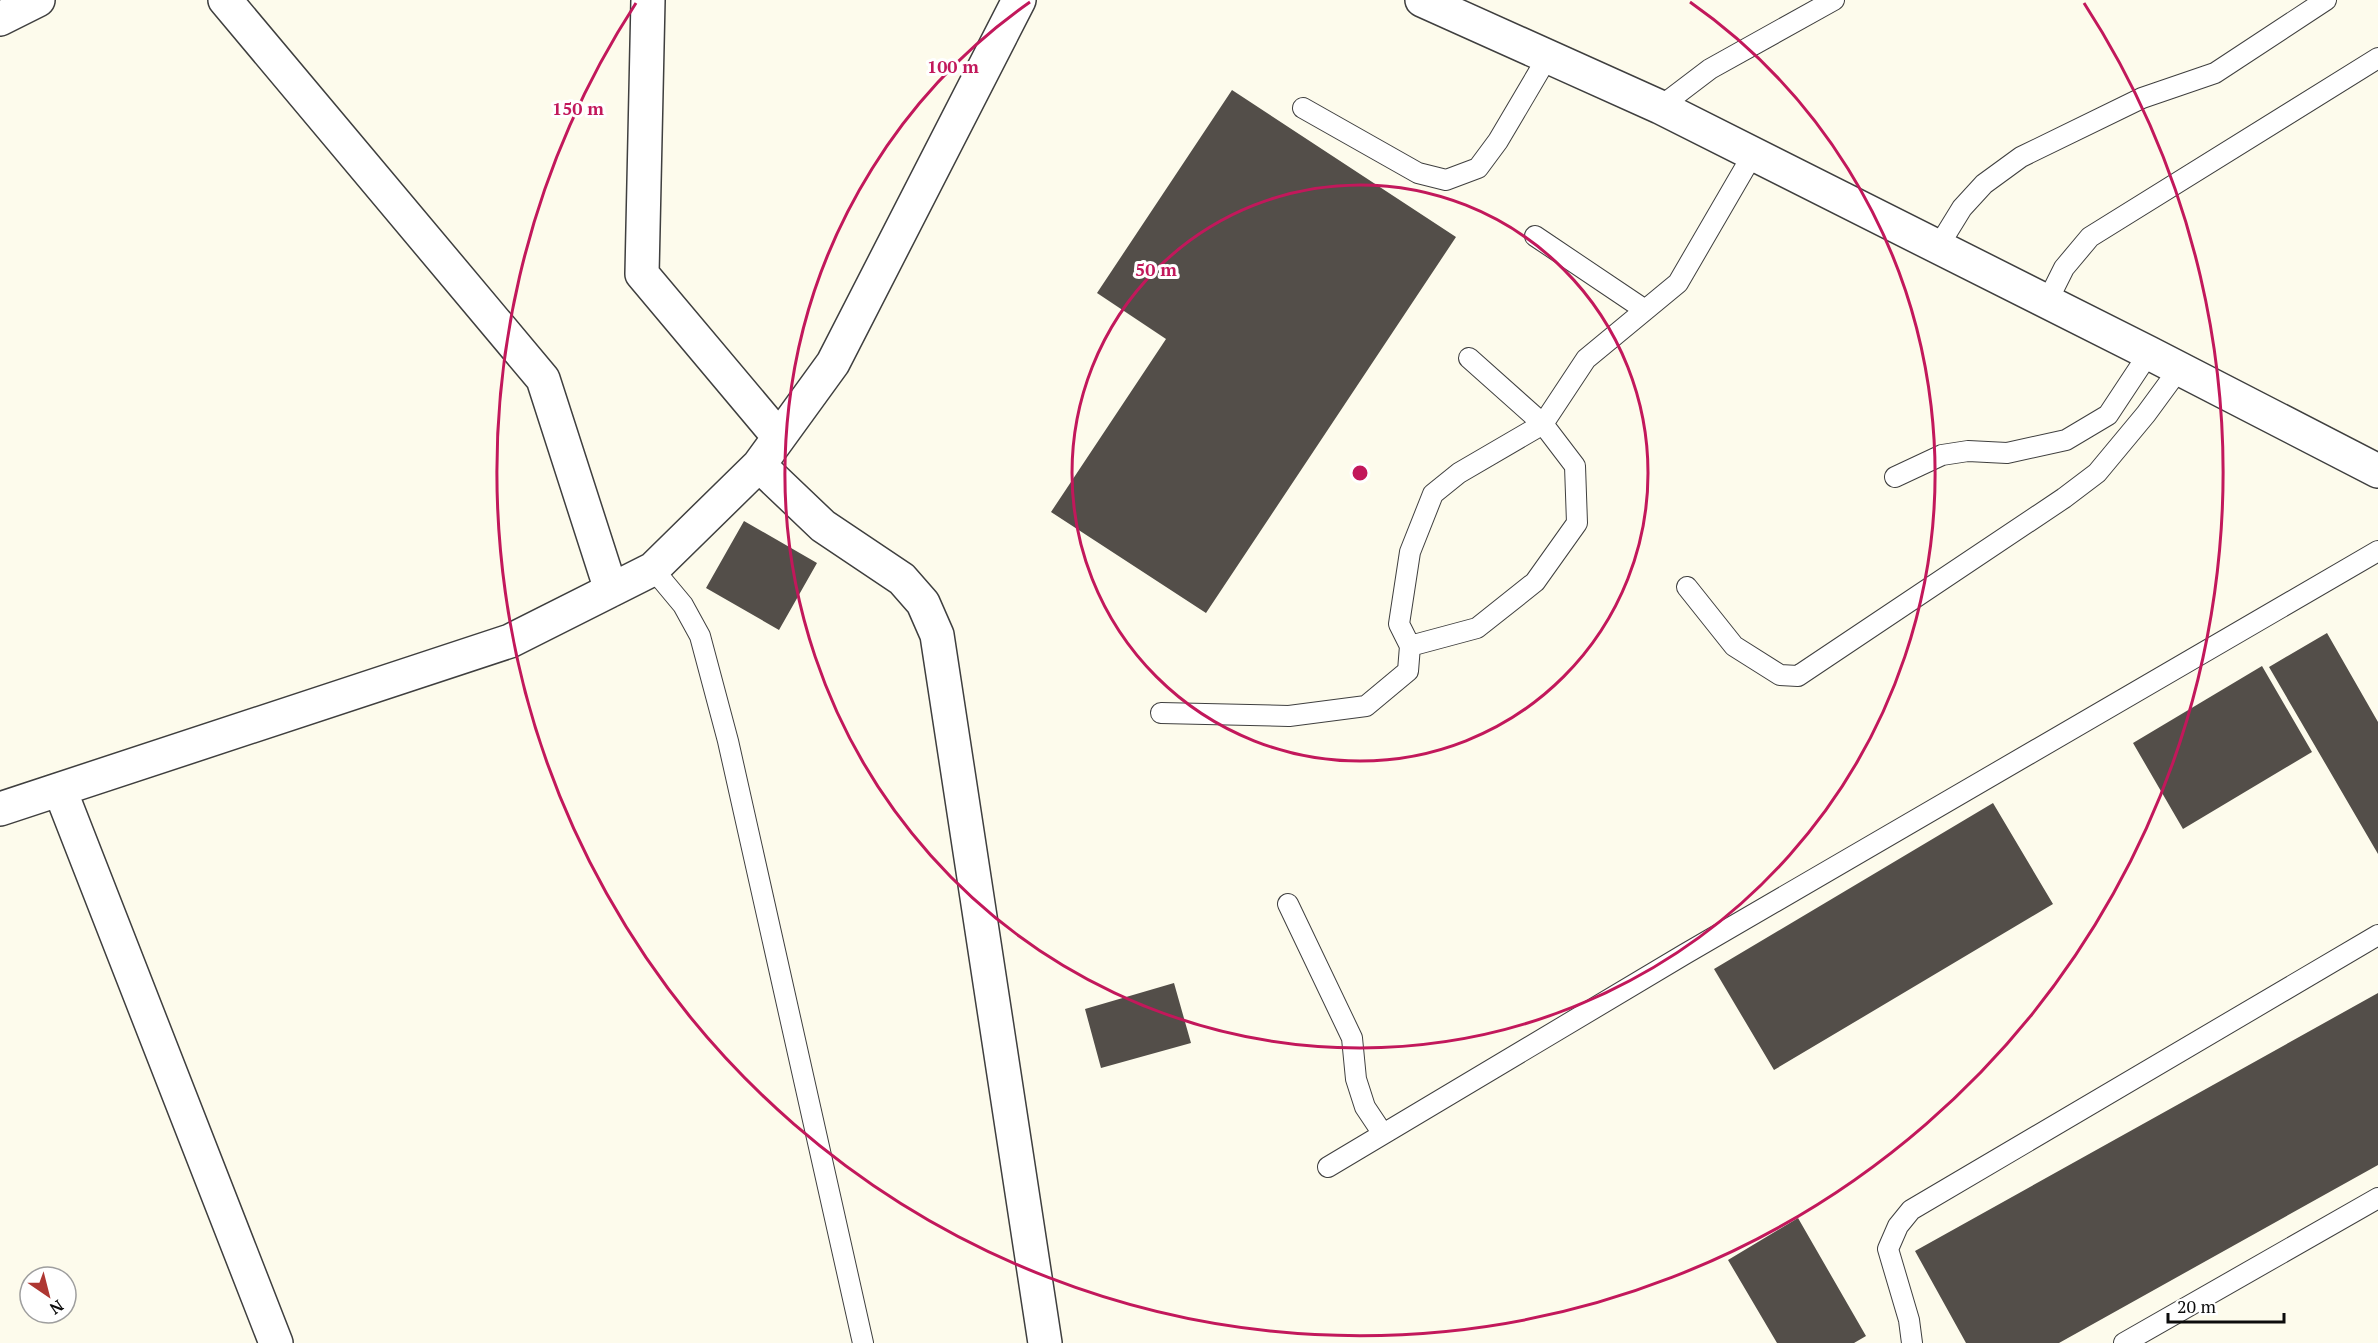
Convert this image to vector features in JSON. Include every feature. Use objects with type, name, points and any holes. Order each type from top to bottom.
[{"type":"street","points":[[0,19],[38,0]]},
{"type":"street","points":[[225,0],[543,379],[611,590]]},
{"type":"street","points":[[648,0],[642,274],[779,437]]},
{"type":"street","points":[[0,810],[510,641],[653,569],[759,465],[833,363],[1019,0]]},
{"type":"street","points":[[1422,0],[1660,107],[2378,471]]},
{"type":"street","points":[[759,465],[823,526],[902,579],[923,603],[937,635],[1045,1343]]},
{"type":"street","points":[[60,790],[276,1343]]},
{"type":"lane","points":[[1660,107],[1710,69],[1834,0]]},
{"type":"lane","points":[[1938,247],[1962,208],[1984,184],[2021,157],[2142,98],[2215,73],[2326,0]]},
{"type":"lane","points":[[1303,108],[1418,173],[1446,180],[1478,168],[1498,141],[1547,58]]},
{"type":"lane","points":[[2047,302],[2064,268],[2090,237],[2378,58]]},
{"type":"lane","points":[[1161,713],[1288,716],[1366,706],[1408,671],[1410,646],[1399,624],[1410,552],[1433,494],[1459,473],[1543,424],[1586,359],[1678,283],[1753,154]]},
{"type":"lane","points":[[1535,236],[1645,310]]},
{"type":"lane","points":[[1895,477],[1942,455],[1968,451],[2007,453],[2067,440],[2108,415],[2149,353]]},
{"type":"lane","points":[[1410,646],[1477,628],[1535,582],[1577,523],[1575,466],[1543,424],[1469,358]]},
{"type":"lane","points":[[1687,587],[1734,646],[1780,675],[1798,676],[2064,498],[2097,473],[2146,414],[2179,369]]},
{"type":"lane","points":[[1328,1167],[1685,954],[2378,551]]},
{"type":"lane","points":[[653,569],[683,604],[700,636],[728,741],[863,1343]]},
{"type":"lane","points":[[1288,904],[1352,1038],[1356,1078],[1365,1107],[1383,1134]]},
{"type":"lane","points":[[1912,1343],[1909,1320],[1888,1249],[1898,1226],[1911,1210],[2378,935]]},
{"type":"lane","points":[[2124,1343],[2378,1198]]},
{"type":"building","points":[[1232,90],[1456,237],[1206,613],[1051,512],[1166,339],[1097,293]]},
{"type":"building","points":[[744,521],[817,563],[779,630],[706,588]]},
{"type":"building","points":[[2327,633],[2378,722],[2378,854],[2269,667]]},
{"type":"building","points":[[2262,666],[2312,752],[2183,829],[2133,743]]},
{"type":"building","points":[[1993,803],[2053,904],[1774,1070],[1714,969]]},
{"type":"building","points":[[1174,983],[1191,1043],[1101,1068],[1085,1009]]},
{"type":"building","points":[[2378,993],[2378,1165],[2059,1343],[1966,1343],[1915,1251]]},
{"type":"building","points":[[1798,1218],[1866,1336],[1854,1343],[1777,1343],[1728,1260]]}]
